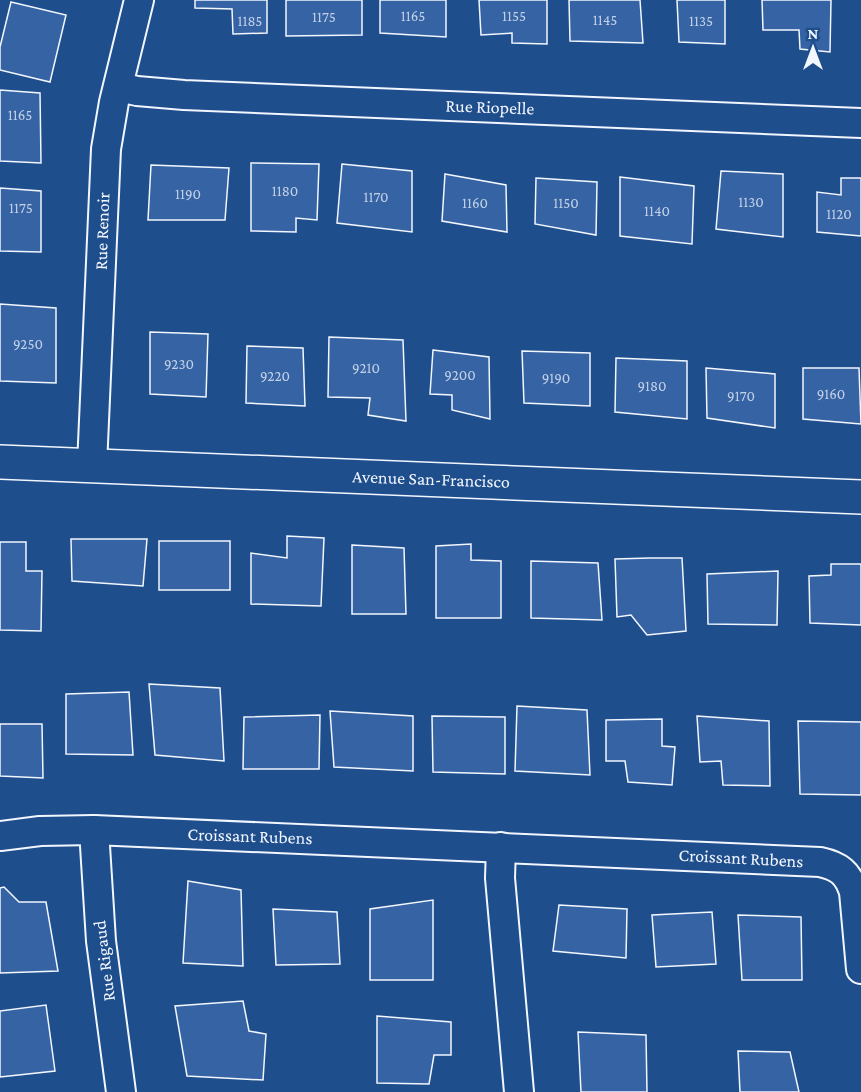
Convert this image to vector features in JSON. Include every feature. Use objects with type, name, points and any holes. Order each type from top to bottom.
[{"type":"street","name":"Rue Renoir","points":[[92,465],[106,149],[114,102],[139,0]]},
{"type":"street","name":"Rue Riopelle","points":[[118,87],[137,92],[174,94],[861,123]]},
{"type":"street","name":"Avenue San-Francisco","points":[[0,462],[861,497]]},
{"type":"street","name":"Croissant Rubens","points":[[0,836],[48,831],[94,830],[805,860],[832,865],[846,873],[854,892],[861,969]]},
{"type":"street","name":"Rue Rigaud","points":[[94,830],[101,941],[121,1092]]},
{"type":"street","points":[[501,847],[500,878],[519,1092]]},
{"type":"building","points":[[195,0],[267,0],[267,33],[233,34],[232,9],[195,8]]},
{"type":"building","points":[[286,0],[362,0],[362,35],[286,36]]},
{"type":"building","points":[[380,0],[446,0],[446,37],[380,33]]},
{"type":"building","points":[[479,0],[547,0],[547,44],[512,43],[512,33],[481,35]]},
{"type":"building","points":[[569,0],[640,0],[643,43],[570,41]]},
{"type":"building","points":[[677,0],[725,0],[725,44],[679,42]]},
{"type":"building","points":[[762,0],[831,0],[830,52],[800,49],[799,30],[763,30]]},
{"type":"building","points":[[11,2],[66,15],[50,82],[0,70],[0,47]]},
{"type":"building","points":[[0,90],[40,93],[41,163],[0,161]]},
{"type":"building","points":[[251,163],[319,164],[317,220],[296,218],[296,232],[251,231]]},
{"type":"building","points":[[342,164],[412,171],[412,232],[337,223]]},
{"type":"building","points":[[151,165],[229,168],[225,220],[148,220]]},
{"type":"building","points":[[721,171],[783,174],[783,237],[716,229]]},
{"type":"building","points":[[445,174],[506,185],[507,232],[442,221]]},
{"type":"building","points":[[620,177],[694,186],[692,244],[620,236]]},
{"type":"building","points":[[536,178],[597,182],[596,235],[535,224]]},
{"type":"building","points":[[841,178],[861,178],[861,236],[817,232],[817,192],[841,195]]},
{"type":"building","points":[[0,188],[41,191],[41,252],[0,251]]},
{"type":"building","points":[[0,304],[56,308],[56,383],[0,381]]},
{"type":"building","points":[[150,332],[208,334],[206,397],[150,394]]},
{"type":"building","points":[[329,337],[403,340],[406,421],[368,415],[370,398],[328,397]]},
{"type":"building","points":[[247,346],[303,348],[305,406],[246,403]]},
{"type":"building","points":[[433,350],[489,357],[490,419],[452,410],[452,395],[430,394]]},
{"type":"building","points":[[522,351],[590,353],[590,406],[524,403]]},
{"type":"building","points":[[616,358],[687,361],[687,419],[615,412]]},
{"type":"building","points":[[706,368],[775,374],[775,428],[707,418]]},
{"type":"building","points":[[803,368],[859,368],[861,424],[803,419]]},
{"type":"building","points":[[287,536],[324,538],[321,606],[251,604],[251,553],[287,558]]},
{"type":"building","points":[[71,539],[147,539],[143,586],[72,581]]},
{"type":"building","points":[[159,541],[230,541],[230,590],[159,590]]},
{"type":"building","points":[[0,542],[26,542],[26,571],[42,571],[41,631],[0,630]]},
{"type":"building","points":[[471,544],[471,560],[501,561],[501,618],[436,618],[436,546]]},
{"type":"building","points":[[352,545],[404,548],[406,614],[352,614]]},
{"type":"building","points":[[682,558],[686,631],[647,635],[631,615],[617,617],[615,559]]},
{"type":"building","points":[[531,561],[598,563],[602,620],[531,618]]},
{"type":"building","points":[[831,564],[861,564],[861,625],[810,623],[809,576],[831,575]]},
{"type":"building","points":[[778,571],[777,625],[708,624],[707,574]]},
{"type":"building","points":[[149,684],[220,688],[224,761],[155,755]]},
{"type":"building","points":[[129,692],[133,755],[66,754],[66,694]]},
{"type":"building","points":[[517,706],[587,710],[590,775],[515,771]]},
{"type":"building","points":[[330,711],[413,716],[413,771],[334,767]]},
{"type":"building","points":[[320,715],[319,769],[243,769],[244,717]]},
{"type":"building","points":[[432,716],[505,717],[505,774],[433,772]]},
{"type":"building","points":[[697,716],[769,721],[770,786],[723,785],[721,761],[700,762]]},
{"type":"building","points":[[662,719],[662,746],[675,747],[672,785],[628,782],[625,761],[606,761],[606,720]]},
{"type":"building","points":[[798,721],[861,722],[861,795],[800,794]]},
{"type":"building","points":[[0,724],[42,724],[43,778],[0,776]]},
{"type":"building","points":[[188,881],[241,890],[243,966],[183,963]]},
{"type":"building","points":[[4,887],[19,902],[46,902],[58,971],[0,973],[0,888]]},
{"type":"building","points":[[433,900],[433,980],[370,980],[370,909]]},
{"type":"building","points":[[559,905],[627,909],[626,958],[553,951]]},
{"type":"building","points":[[273,909],[337,912],[340,964],[276,965]]},
{"type":"building","points":[[712,912],[716,964],[656,967],[652,915]]},
{"type":"building","points":[[738,915],[801,917],[802,980],[742,980]]},
{"type":"building","points":[[243,1001],[249,1031],[266,1034],[263,1080],[187,1076],[175,1006]]},
{"type":"building","points":[[46,1005],[55,1071],[0,1077],[0,1011]]},
{"type":"building","points":[[377,1016],[451,1022],[451,1055],[434,1055],[429,1084],[377,1083]]},
{"type":"building","points":[[578,1032],[646,1035],[647,1092],[581,1092]]},
{"type":"building","points":[[738,1051],[790,1052],[799,1092],[740,1092]]}]
